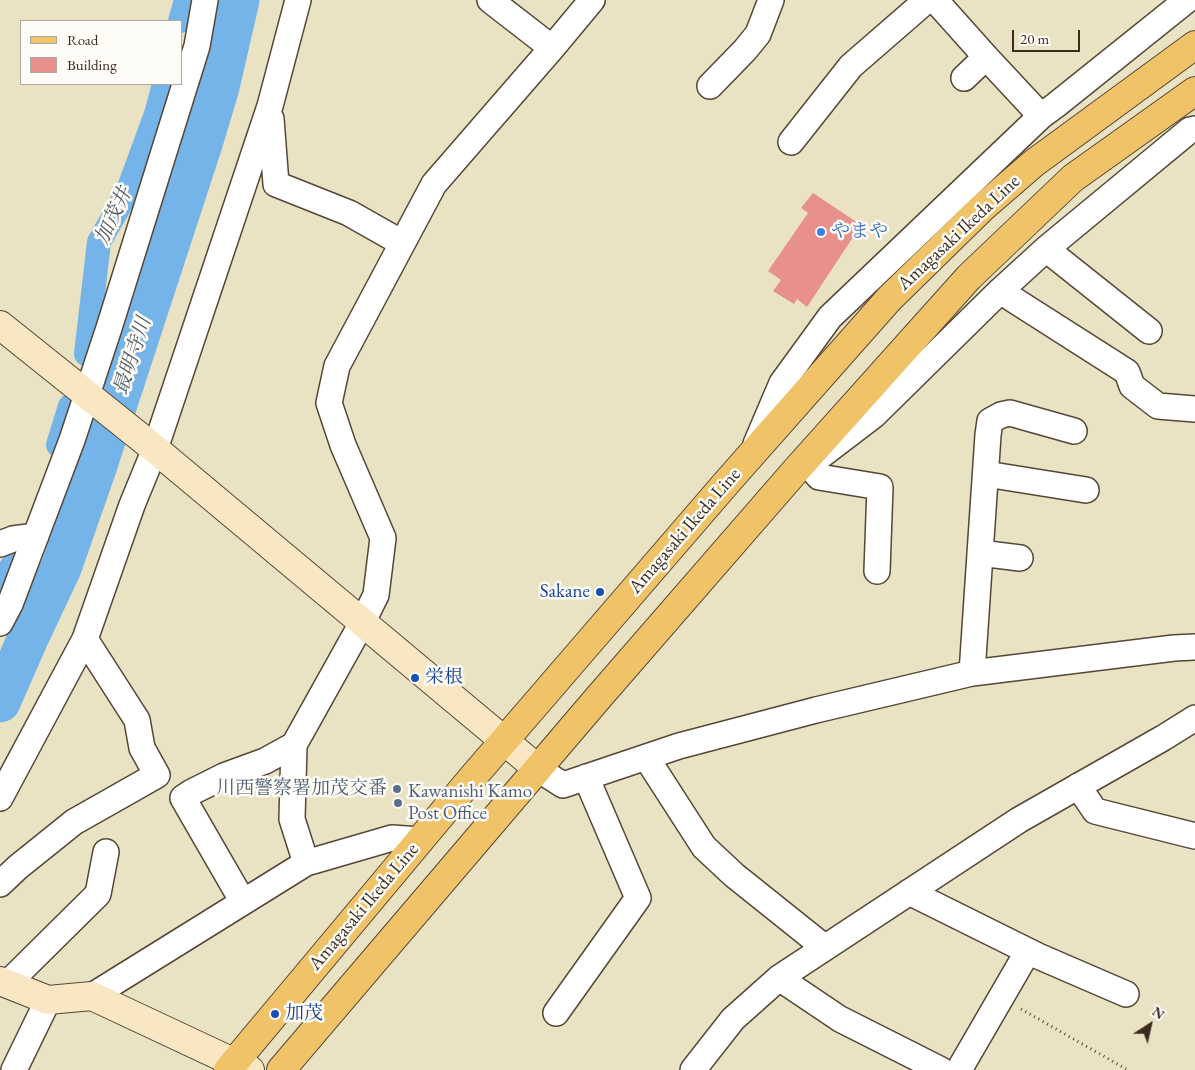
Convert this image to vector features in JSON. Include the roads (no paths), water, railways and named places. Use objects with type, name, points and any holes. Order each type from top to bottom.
[{"type":"main road","name":"Amagasaki Ikeda Line","points":[[237,1068],[420,840],[752,454],[889,299],[982,208],[1034,163],[1195,45]]},
{"type":"main road","name":"Amagasaki Ikeda Line","points":[[281,1070],[787,481],[976,270],[1073,178],[1195,91]]},
{"type":"street","points":[[0,624],[10,604],[90,397],[109,328],[197,46],[205,0]]},
{"type":"street","points":[[0,798],[84,639],[270,106],[298,0]]},
{"type":"street","points":[[490,0],[552,48]]},
{"type":"street","points":[[306,863],[292,819],[294,745],[376,595],[383,538],[343,445],[328,403],[337,366],[434,184],[592,0]]},
{"type":"street","points":[[710,86],[758,34],[771,0]]},
{"type":"street","points":[[791,142],[851,66],[927,0]]},
{"type":"street","points":[[935,0],[1041,116]]},
{"type":"street","points":[[752,454],[782,383],[830,317],[1041,116],[1187,0]]},
{"type":"street","points":[[964,78],[986,57]]},
{"type":"street","points":[[270,106],[276,184],[349,213],[402,243]]},
{"type":"street","points":[[787,481],[874,415],[1000,291],[1046,249],[1190,130],[1195,129]]},
{"type":"street","points":[[1046,249],[1149,331]]},
{"type":"street","points":[[1000,291],[1128,372],[1132,386],[1158,406],[1195,409]]},
{"type":"street","points":[[0,325],[150,446],[538,769],[563,785],[679,746],[816,710],[972,673],[1195,647]]},
{"type":"street","points":[[972,673],[990,421],[1010,413],[1074,431]]},
{"type":"street","points":[[809,464],[819,477],[880,487],[877,571]]},
{"type":"street","points":[[986,474],[1086,490]]},
{"type":"street","points":[[0,544],[13,539],[36,536]]},
{"type":"street","points":[[980,553],[1020,558]]},
{"type":"street","points":[[0,884],[74,822],[120,798],[157,775],[142,748],[137,720],[84,639]]},
{"type":"street","points":[[693,1070],[733,1019],[779,978],[1019,820],[1195,718]]},
{"type":"street","points":[[243,902],[183,798],[224,776],[264,761],[294,745]]},
{"type":"street","points":[[646,757],[704,847],[734,875],[824,947]]},
{"type":"street","points":[[556,1013],[638,898],[586,777]]},
{"type":"street","points":[[1078,786],[1094,811],[1195,836]]},
{"type":"street","points":[[106,852],[98,894],[3,983],[48,1000],[92,996],[306,863],[392,838],[420,840]]},
{"type":"street","points":[[909,892],[1028,951],[1126,994]]},
{"type":"street","points":[[959,1070],[1028,951]]},
{"type":"street","points":[[779,978],[840,1019],[941,1070]]},
{"type":"street","points":[[92,996],[237,1068]]},
{"type":"street","points":[[14,1070],[48,1000]]},
{"type":"waterway","name":"加茂井","points":[[180,20],[186,0]]},
{"type":"waterway","name":"最明寺川","points":[[0,702],[61,568],[96,468],[201,147],[219,87],[239,0]]},
{"type":"waterway","name":"加茂井","points":[[86,354],[99,242],[127,193],[156,114],[164,85]]},
{"type":"waterway","name":"加茂井","points":[[58,445],[70,406]]},
{"type":"waterway","name":"加茂井","points":[[0,584],[16,557]]},
{"type":"place","name":"やまや","points":[[821,232]]},
{"type":"place","name":"Sakane","points":[[600,592]]},
{"type":"place","name":"栄根","points":[[415,678]]},
{"type":"place","name":"川西警察署加茂交番","points":[[397,789]]},
{"type":"place","name":"Kawanishi Kamo Post Office","points":[[398,803]]},
{"type":"place","name":"加茂","points":[[275,1014]]}]
